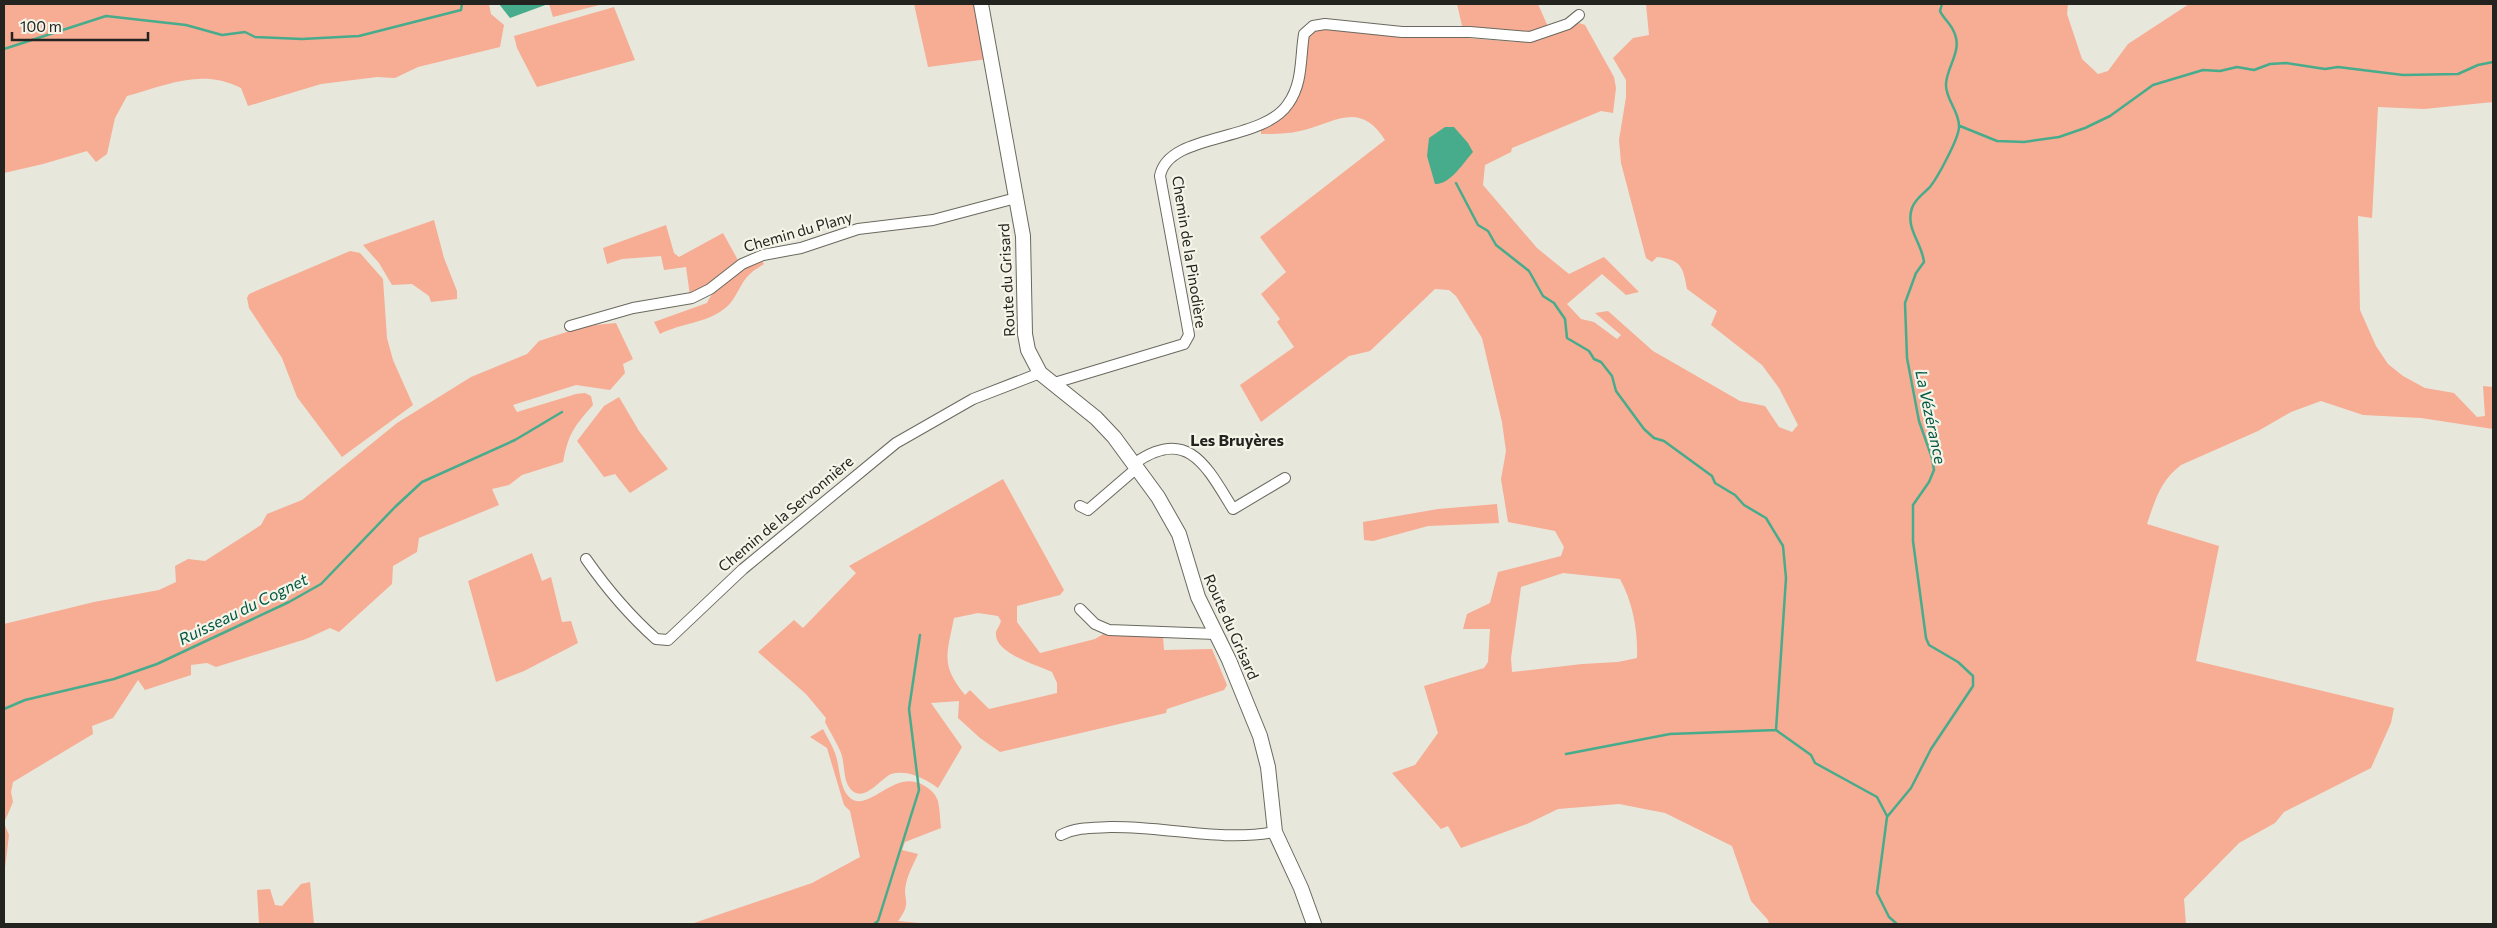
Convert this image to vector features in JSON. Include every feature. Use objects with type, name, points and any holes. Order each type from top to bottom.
[{"type":"street","name":"Route du Grisard","points":[[981,4],[1024,252],[1025,334],[1028,350],[1040,373],[1051,384],[1106,427],[1158,497],[1179,534],[1198,597],[1239,683],[1265,751],[1275,832],[1301,888],[1314,924]]},
{"type":"street","name":"Chemin de la Pinodière","points":[[1051,384],[1184,344],[1189,335],[1160,176],[1162,167],[1177,152],[1254,128],[1275,118],[1287,106],[1293,96],[1302,67],[1304,34],[1313,26],[1324,24],[1402,32],[1470,32],[1530,37],[1568,24],[1580,15]]},
{"type":"street","name":"Chemin du Plany","points":[[570,326],[633,308],[692,298],[710,289],[742,264],[763,255],[801,248],[858,229],[933,220],[1016,198]]},
{"type":"street","name":"Chemin de la Servonnière","points":[[586,559],[616,600],[641,626],[656,639],[668,640],[743,569],[896,444],[973,399],[1040,373]]},
{"type":"street","points":[[1080,506],[1088,510],[1146,456],[1165,448],[1175,448],[1191,452],[1205,464],[1233,509],[1285,478]]},
{"type":"street","points":[[1080,609],[1095,624],[1109,630],[1216,634]]},
{"type":"street","points":[[1061,835],[1074,828],[1140,826],[1221,835],[1252,836],[1275,832]]},
{"type":"shaded area","points":[[4,4],[489,4],[491,14],[504,25],[500,47],[418,67],[395,78],[377,77],[321,84],[248,106],[241,88],[227,82],[198,79],[184,80],[156,87],[127,96],[115,118],[107,154],[96,162],[87,151],[4,173]]},
{"type":"shaded area","points":[[499,4],[548,4],[510,18]]},
{"type":"shaded area","points":[[549,4],[603,4],[553,17]]},
{"type":"shaded area","points":[[914,4],[977,4],[988,59],[928,67]]},
{"type":"shaded area","points":[[1457,4],[1538,4],[1549,29],[1527,34],[1463,30]]},
{"type":"shaded area","points":[[1646,4],[2068,4],[2067,14],[2082,59],[2098,74],[2108,71],[2128,44],[2189,4],[2493,4],[2493,102],[2424,109],[2378,107],[2372,218],[2358,216],[2360,310],[2376,346],[2388,364],[2403,376],[2425,388],[2454,393],[2477,417],[2485,416],[2483,386],[2493,387],[2493,429],[2421,418],[2363,415],[2321,401],[2291,412],[2258,431],[2181,465],[2168,477],[2150,515],[2147,524],[2219,546],[2196,661],[2394,708],[2391,723],[2371,768],[2284,812],[2275,823],[2239,843],[2184,899],[2186,924],[1769,924],[1768,920],[1751,901],[1732,846],[1665,813],[1619,804],[1558,809],[1527,824],[1461,848],[1448,826],[1441,829],[1392,773],[1415,765],[1438,733],[1424,686],[1484,668],[1488,662],[1490,629],[1463,629],[1467,614],[1490,603],[1498,572],[1561,556],[1564,547],[1555,531],[1508,522],[1501,479],[1506,451],[1502,422],[1482,338],[1456,296],[1449,290],[1435,289],[1370,351],[1349,356],[1261,422],[1240,385],[1294,347],[1277,322],[1280,319],[1261,294],[1286,272],[1260,237],[1385,140],[1366,120],[1356,117],[1335,120],[1290,133],[1261,134],[1261,130],[1288,113],[1296,96],[1309,34],[1325,27],[1518,42],[1550,36],[1579,23],[1585,25],[1614,77],[1616,88],[1613,113],[1601,111],[1512,148],[1511,152],[1485,165],[1483,185],[1537,248],[1569,274],[1604,257],[1639,292],[1626,295],[1602,274],[1567,304],[1581,319],[1594,322],[1617,339],[1621,335],[1595,313],[1608,311],[1653,351],[1740,401],[1765,406],[1779,427],[1792,432],[1798,425],[1779,388],[1762,365],[1711,325],[1717,311],[1687,289],[1680,266],[1676,262],[1665,258],[1657,257],[1652,262],[1646,258],[1621,163],[1619,140],[1626,97],[1626,80],[1613,58],[1633,38],[1649,35]],"holes":[[[1563,573],[1620,579],[1625,588],[1634,617],[1637,658],[1618,662],[1512,672],[1511,658],[1521,587]]]},
{"type":"shaded area","points":[[614,7],[635,60],[537,87],[517,48],[514,36]]},
{"type":"shaded area","points":[[1445,127],[1454,127],[1473,152],[1451,177],[1446,181],[1435,184],[1427,156],[1429,138]]},
{"type":"shaded area","points":[[434,220],[444,258],[457,291],[457,299],[431,302],[429,296],[412,284],[392,285],[379,263],[363,245]]},
{"type":"shaded area","points":[[666,225],[674,253],[679,257],[723,233],[739,262],[712,284],[690,296],[686,267],[664,270],[661,256],[622,259],[607,264],[603,248]]},
{"type":"shaded area","points":[[350,251],[360,253],[383,279],[387,338],[393,360],[413,405],[342,457],[297,397],[282,358],[249,308],[247,298],[249,294]]},
{"type":"shaded area","points":[[762,261],[764,264],[747,277],[732,301],[724,309],[709,318],[660,334],[654,322],[707,303],[717,289],[730,277]]},
{"type":"shaded area","points":[[616,323],[633,359],[623,364],[625,373],[610,390],[576,385],[513,405],[517,412],[576,394],[585,393],[591,396],[593,405],[573,431],[563,462],[522,475],[509,485],[492,489],[499,505],[419,538],[417,552],[393,566],[392,584],[339,632],[330,628],[306,639],[216,667],[207,663],[191,665],[191,675],[145,690],[138,680],[113,718],[92,726],[93,734],[13,782],[11,792],[13,802],[4,823],[4,624],[94,602],[159,590],[176,582],[175,566],[188,559],[205,561],[261,525],[267,514],[302,500],[397,423],[471,377],[527,354],[539,341],[585,326]]},
{"type":"shaded area","points":[[619,397],[639,431],[668,469],[630,493],[615,474],[604,477],[577,441],[604,406]]},
{"type":"shaded area","points":[[1003,479],[1064,590],[1060,595],[1017,606],[1017,622],[1040,653],[1095,639],[1105,633],[1163,636],[1164,650],[1212,649],[1227,685],[1224,690],[1167,709],[1166,713],[1000,752],[980,738],[958,718],[959,701],[931,703],[962,747],[938,788],[916,776],[897,773],[891,774],[871,790],[860,794],[854,792],[847,783],[841,753],[825,722],[826,718],[806,694],[758,652],[794,620],[803,628],[856,573],[849,566]],"holes":[[[978,613],[998,616],[1001,621],[996,632],[1001,646],[1017,657],[1052,672],[1057,683],[1057,693],[989,709],[970,690],[965,695],[957,685],[949,667],[948,659],[949,641],[954,618]]]},
{"type":"shaded area","points":[[1497,504],[1499,523],[1428,526],[1373,541],[1364,540],[1363,522],[1438,509]]},
{"type":"shaded area","points":[[532,553],[542,581],[551,577],[562,622],[571,621],[578,643],[524,671],[496,682],[468,581]]},
{"type":"shaded area","points":[[823,729],[837,758],[841,782],[849,797],[856,801],[864,800],[902,782],[912,781],[928,788],[937,798],[941,828],[905,842],[902,850],[918,854],[906,884],[905,909],[898,921],[931,924],[691,924],[812,883],[860,857],[850,811],[844,805],[827,748],[810,737]]},
{"type":"shaded area","points":[[4,823],[9,835],[4,876]]},
{"type":"shaded area","points":[[310,882],[314,924],[259,924],[257,890],[270,889],[275,905],[282,906],[301,884]]},
{"type":"waterway","points":[[4,49],[106,16],[186,25],[222,35],[245,32],[255,37],[302,39],[359,36],[461,10],[462,4]]},
{"type":"waterway","name":"La Vézérance","points":[[1897,924],[1889,917],[1877,893],[1887,817],[1911,788],[1931,749],[1973,686],[1973,676],[1958,662],[1929,645],[1926,638],[1913,541],[1913,505],[1929,482],[1934,470],[1932,458],[1919,421],[1907,358],[1905,303],[1916,273],[1924,262],[1912,229],[1910,215],[1915,202],[1933,183],[1942,168],[1952,149],[1959,127],[1959,121],[1946,90],[1947,77],[1957,44],[1952,27],[1940,11],[1942,4]]},
{"type":"waterway","points":[[1960,126],[1997,141],[2024,142],[2059,137],[2085,128],[2110,116],[2153,85],[2203,70],[2220,71],[2237,67],[2254,70],[2270,64],[2286,63],[2325,69],[2338,67],[2403,75],[2458,74],[2478,65],[2493,62]]},
{"type":"waterway","points":[[1456,183],[1478,225],[1488,231],[1496,245],[1529,271],[1543,296],[1554,303],[1565,319],[1567,338],[1589,351],[1594,359],[1601,362],[1612,376],[1616,391],[1644,429],[1654,438],[1664,441],[1712,476],[1715,483],[1735,495],[1744,505],[1766,518],[1783,546],[1786,578],[1776,730],[1811,755],[1815,763],[1877,797],[1887,816]]},
{"type":"waterway","name":"Ruisseau du Cognet","points":[[4,709],[25,700],[114,679],[157,664],[289,602],[321,584],[395,507],[422,482],[515,440],[562,412]]},
{"type":"waterway","points":[[874,924],[878,921],[919,790],[909,709],[920,635]]},
{"type":"waterway","points":[[1566,754],[1670,734],[1776,730]]},
{"type":"district","name":"Les Bruyères","points":[[1237,440]]}]
